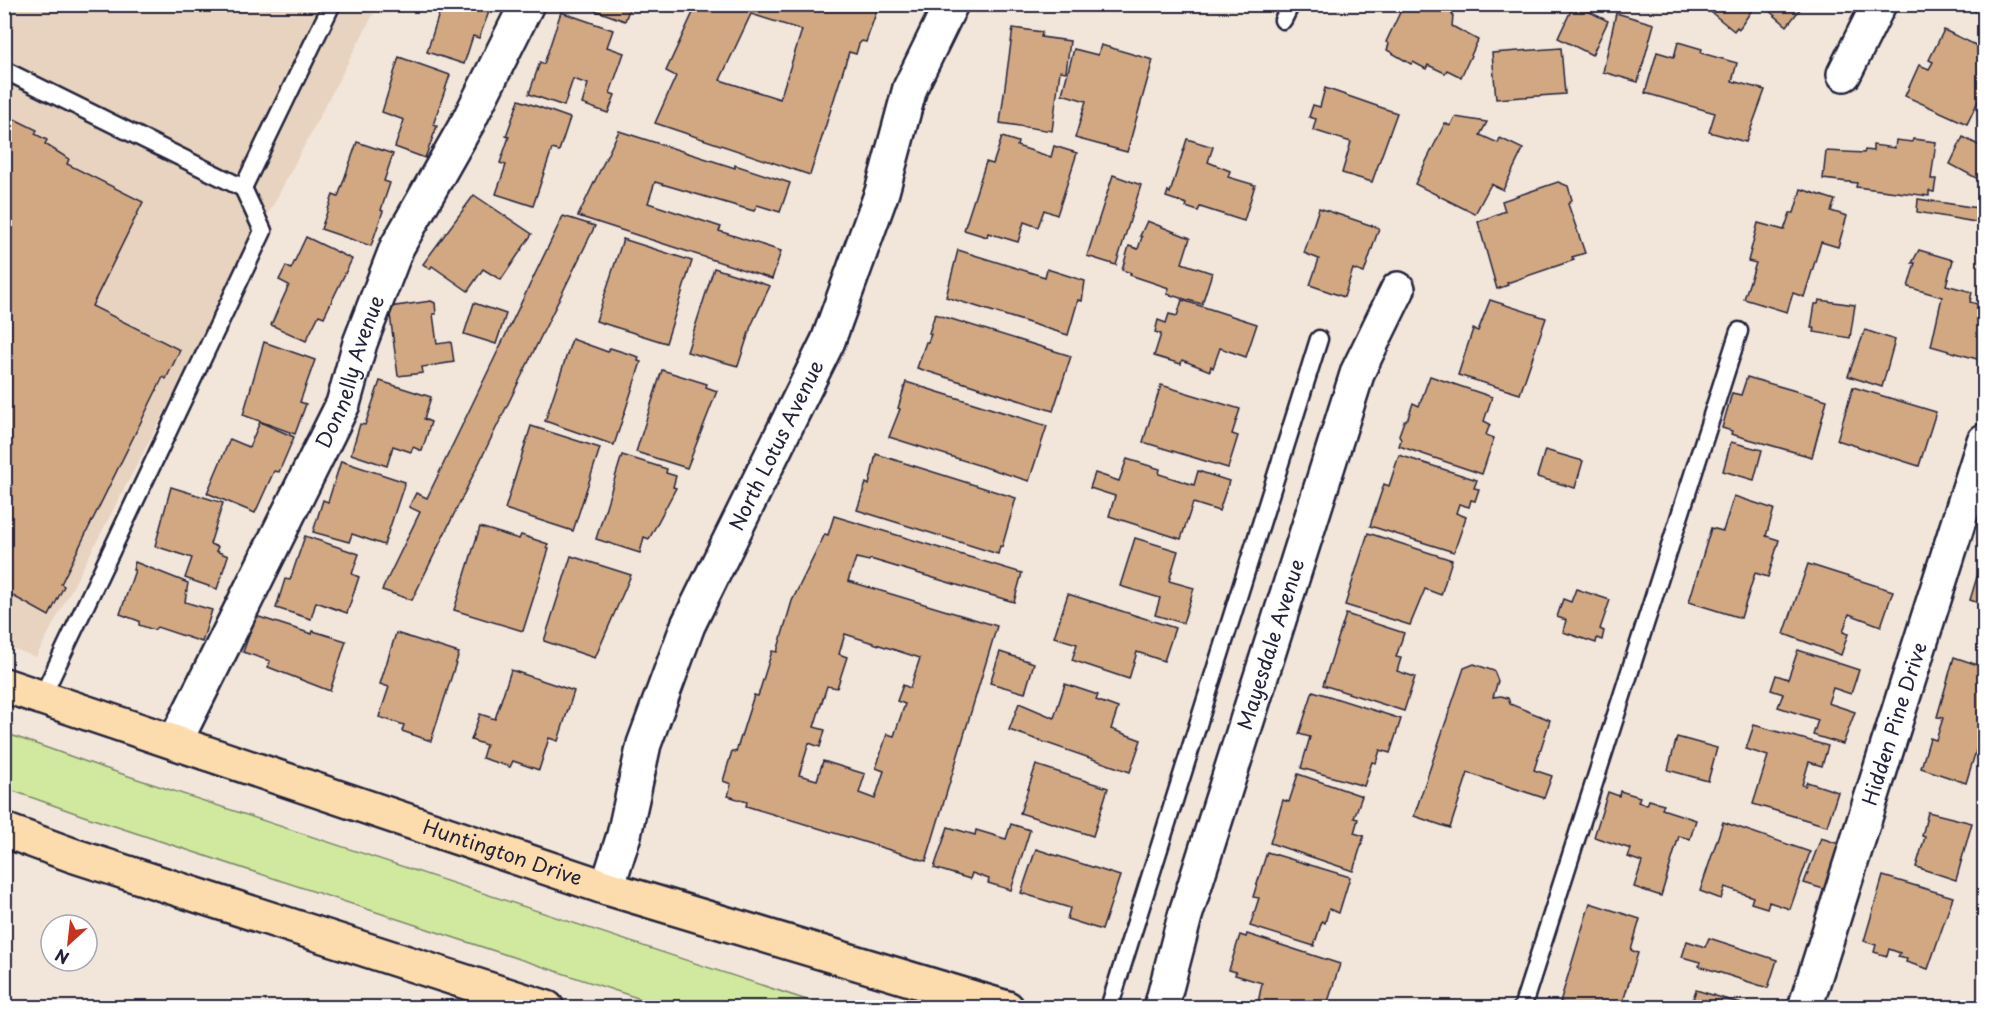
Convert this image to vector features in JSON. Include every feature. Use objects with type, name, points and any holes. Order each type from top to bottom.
[{"type":"main road","name":"Huntington Drive","points":[[4,685],[607,888],[1007,1008]]},
{"type":"main road","points":[[4,830],[72,855],[548,1008]]},
{"type":"street","name":"Donnelly Avenue","points":[[175,742],[343,404],[360,343],[397,247],[468,122],[527,4]]},
{"type":"street","name":"North Lotus Avenue","points":[[607,888],[624,835],[644,744],[688,625],[828,340],[882,192],[910,88],[951,4]]},
{"type":"street","points":[[1844,74],[1879,4]]},
{"type":"street","name":"Mayesdale Avenue","points":[[1161,1008],[1185,916],[1358,371],[1398,289]]},
{"type":"street","name":"Hidden Pine Drive","points":[[1805,1008],[1984,441]]},
{"type":"lane","points":[[243,188],[332,4]]},
{"type":"lane","points":[[4,70],[243,188],[263,231],[42,697]]},
{"type":"lane","points":[[1522,1008],[1739,331]]},
{"type":"lane","points":[[1109,1008],[1319,339]]},
{"type":"shaded area","points":[[4,5],[378,5],[36,657],[4,645]]},
{"type":"green space","points":[[5,733],[98,766],[828,1007],[665,1007],[81,815],[5,788]]},
{"type":"building","points":[[442,4],[492,4],[479,38],[473,36],[464,64],[427,52]]},
{"type":"building","points":[[578,4],[631,4],[625,21]]},
{"type":"building","points":[[697,4],[879,4],[866,42],[862,41],[859,44],[856,54],[849,52],[810,175],[655,123],[676,76],[666,71]],"holes":[[[751,14],[802,30],[780,99],[720,80]]]},
{"type":"building","points":[[1404,4],[1447,4],[1453,16],[1452,26],[1478,40],[1461,77],[1428,65],[1426,69],[1413,62],[1411,64],[1387,50],[1389,44],[1386,42]]},
{"type":"building","points":[[1574,4],[1608,21],[1592,55],[1558,38]]},
{"type":"building","points":[[1701,4],[1750,4],[1754,7],[1739,29],[1737,27],[1734,31]]},
{"type":"building","points":[[1761,4],[1804,4],[1787,26]]},
{"type":"building","points":[[1955,4],[1984,4],[1984,16],[1965,6],[1963,9]]},
{"type":"building","points":[[561,12],[613,30],[607,47],[624,53],[610,93],[615,95],[608,113],[582,104],[588,84],[573,79],[564,106],[529,94],[540,62],[544,64]]},
{"type":"building","points":[[1616,13],[1654,24],[1638,82],[1603,72]]},
{"type":"building","points":[[1013,28],[1042,32],[1041,37],[1070,41],[1066,72],[1060,71],[1052,131],[1000,123]]},
{"type":"building","points":[[1944,30],[1984,49],[1984,89],[1967,124],[1905,96],[1919,65],[1929,69],[1933,62],[1929,60]]},
{"type":"building","points":[[1678,42],[1702,49],[1701,53],[1737,63],[1732,81],[1765,90],[1746,142],[1709,132],[1715,113],[1645,93],[1657,52],[1674,57]]},
{"type":"building","points":[[1101,45],[1153,60],[1127,152],[1075,138],[1086,101],[1062,94],[1074,49],[1098,55]]},
{"type":"building","points":[[1561,48],[1565,94],[1496,99],[1492,53]]},
{"type":"building","points":[[399,57],[450,75],[433,125],[437,126],[425,158],[395,147],[404,120],[382,112]]},
{"type":"building","points":[[1325,88],[1397,113],[1372,182],[1342,173],[1351,142],[1313,130],[1316,119],[1309,117],[1313,105],[1320,107]]},
{"type":"building","points":[[519,100],[570,118],[559,151],[552,149],[533,206],[496,194],[506,165],[500,163],[509,137],[506,136]]},
{"type":"building","points":[[4,114],[37,130],[35,134],[47,140],[45,144],[69,159],[67,164],[143,202],[92,306],[180,350],[166,379],[163,377],[61,584],[64,586],[49,616],[4,591]]},
{"type":"building","points":[[1455,117],[1487,122],[1480,135],[1498,143],[1500,138],[1523,149],[1503,190],[1491,184],[1475,214],[1415,184],[1445,123],[1450,126]]},
{"type":"building","points":[[619,131],[790,183],[780,212],[757,205],[754,211],[655,182],[648,203],[721,227],[719,231],[781,251],[772,279],[578,216]]},
{"type":"building","points":[[1002,137],[1018,142],[1017,146],[1051,157],[1054,146],[1077,153],[1057,215],[1044,210],[1038,227],[1024,222],[1018,242],[988,233],[987,237],[964,230],[986,162],[993,164]]},
{"type":"building","points":[[1963,137],[1984,148],[1984,166],[1978,179],[1950,164]]},
{"type":"building","points":[[1187,139],[1213,147],[1208,162],[1230,171],[1228,177],[1255,185],[1244,221],[1200,207],[1198,211],[1186,207],[1187,204],[1166,197],[1168,191],[1170,193]]},
{"type":"building","points":[[1913,139],[1936,142],[1931,179],[1936,179],[1934,192],[1929,191],[1929,196],[1856,187],[1857,183],[1823,179],[1826,151],[1864,153],[1865,150],[1873,151],[1873,145],[1895,148],[1896,140],[1912,142]]},
{"type":"building","points":[[357,142],[393,154],[384,181],[390,183],[371,246],[321,229],[333,195],[338,197]]},
{"type":"building","points":[[1113,175],[1141,185],[1116,265],[1087,256]]},
{"type":"building","points":[[1558,182],[1568,186],[1572,200],[1568,204],[1585,253],[1572,257],[1574,260],[1507,283],[1508,285],[1497,289],[1478,222],[1505,211],[1502,201]]},
{"type":"building","points":[[1801,189],[1835,200],[1831,211],[1847,216],[1838,247],[1821,242],[1804,297],[1793,293],[1787,312],[1744,299],[1756,263],[1748,261],[1758,223],[1784,230],[1790,213],[1794,213]]},
{"type":"building","points":[[474,195],[532,234],[501,280],[483,269],[468,291],[432,266],[430,269],[423,264]]},
{"type":"building","points":[[1918,199],[1984,209],[1984,227],[1981,227],[1981,223],[1917,212]]},
{"type":"building","points":[[1319,208],[1379,228],[1364,273],[1353,269],[1344,297],[1310,285],[1319,259],[1304,253]]},
{"type":"building","points":[[563,216],[595,226],[412,600],[382,590],[420,512],[409,507],[416,493],[427,498]]},
{"type":"building","points":[[1147,221],[1190,238],[1182,263],[1212,273],[1202,304],[1167,294],[1169,288],[1130,275],[1131,273],[1122,270],[1129,246],[1138,249],[1142,237],[1140,236]]},
{"type":"building","points":[[1984,227],[1984,250],[1978,249]]},
{"type":"building","points":[[306,237],[352,259],[324,317],[319,315],[306,341],[271,325],[289,285],[279,280],[286,266],[291,269]]},
{"type":"building","points":[[623,239],[692,261],[666,343],[596,321]]},
{"type":"building","points":[[958,250],[1045,277],[1047,269],[1085,281],[1082,301],[1078,300],[1068,335],[946,297]]},
{"type":"building","points":[[1919,250],[1953,260],[1946,285],[1972,292],[1970,302],[1984,306],[1984,361],[1931,346],[1942,297],[1908,287],[1915,263],[1912,263]]},
{"type":"building","points":[[714,268],[770,286],[751,326],[738,366],[687,352]]},
{"type":"building","points":[[1182,300],[1257,324],[1246,357],[1220,348],[1210,371],[1182,360],[1181,364],[1154,356],[1161,334],[1155,332],[1158,320],[1166,323],[1169,314],[1177,316]]},
{"type":"building","points":[[1490,300],[1546,318],[1520,394],[1458,375],[1473,329],[1478,331]]},
{"type":"building","points":[[1819,300],[1855,305],[1850,338],[1814,332],[1815,328],[1811,328],[1815,304],[1818,304]]},
{"type":"building","points":[[431,301],[435,303],[436,314],[433,314],[437,344],[451,342],[454,362],[422,367],[423,373],[398,376],[389,307]]},
{"type":"building","points":[[474,303],[506,314],[496,344],[464,334]]},
{"type":"building","points":[[935,314],[1071,356],[1053,411],[917,368],[931,334],[929,333]]},
{"type":"building","points":[[1865,330],[1895,340],[1882,387],[1848,376]]},
{"type":"building","points":[[572,339],[608,352],[610,348],[639,357],[638,361],[641,362],[614,445],[545,421]]},
{"type":"building","points":[[264,342],[315,360],[300,402],[306,404],[295,434],[243,415]]},
{"type":"building","points":[[662,370],[707,384],[706,387],[717,391],[687,468],[636,452]]},
{"type":"building","points":[[1430,376],[1492,397],[1484,421],[1490,424],[1486,435],[1494,438],[1482,474],[1399,446],[1401,440],[1399,435],[1404,421],[1408,418],[1413,403],[1419,406]]},
{"type":"building","points":[[1747,377],[1827,400],[1812,457],[1731,434],[1732,431],[1722,428],[1732,393],[1741,395]]},
{"type":"building","points":[[380,381],[431,397],[424,419],[431,422],[422,451],[413,447],[411,452],[393,446],[387,466],[351,454],[360,424],[365,425]]},
{"type":"building","points":[[906,382],[1047,426],[1029,481],[889,437],[900,409],[898,408]]},
{"type":"building","points":[[1161,385],[1240,409],[1232,434],[1238,436],[1228,468],[1143,442]]},
{"type":"building","points":[[1853,387],[1936,412],[1919,466],[1837,440]]},
{"type":"building","points":[[260,422],[294,437],[279,472],[274,471],[255,513],[207,493],[230,439],[249,447]]},
{"type":"building","points":[[531,426],[600,448],[573,531],[505,509]]},
{"type":"building","points":[[1731,442],[1762,450],[1754,480],[1723,471]]},
{"type":"building","points":[[1545,450],[1583,461],[1575,488],[1537,477]]},
{"type":"building","points":[[876,454],[1016,498],[998,554],[857,510],[866,483],[869,485]]},
{"type":"building","points":[[622,455],[667,469],[666,473],[676,476],[673,487],[676,488],[649,539],[644,537],[640,553],[596,539]]},
{"type":"building","points":[[1399,455],[1477,480],[1474,488],[1479,489],[1475,501],[1471,500],[1469,507],[1459,504],[1456,513],[1466,517],[1454,552],[1370,526],[1384,484],[1389,486]]},
{"type":"building","points":[[1127,459],[1160,469],[1159,474],[1194,485],[1198,471],[1229,481],[1219,511],[1193,503],[1181,539],[1109,516],[1115,496],[1090,488],[1095,473],[1119,481]]},
{"type":"building","points":[[341,461],[405,482],[384,545],[352,534],[349,542],[313,532],[323,500],[328,502]]},
{"type":"building","points":[[171,487],[223,503],[210,544],[218,547],[216,551],[228,556],[217,589],[185,578],[192,558],[155,546]]},
{"type":"building","points":[[1734,496],[1774,509],[1766,536],[1779,540],[1768,577],[1755,573],[1741,618],[1689,602],[1711,528],[1723,531]]},
{"type":"building","points":[[834,516],[1022,573],[1014,602],[870,559],[869,561],[856,558],[848,581],[997,626],[926,861],[746,806],[747,802],[728,796],[731,784],[723,781],[732,751],[736,752],[754,695],[758,696],[772,651],[777,652],[792,601],[825,534],[828,535]],"holes":[[[845,634],[920,658],[910,688],[903,685],[897,701],[905,704],[894,736],[887,734],[876,768],[884,771],[875,799],[859,793],[865,774],[823,761],[817,780],[799,775],[809,743],[820,747],[825,730],[814,727],[827,686],[837,688],[847,657],[839,654]]]},
{"type":"building","points":[[480,527],[519,539],[521,535],[548,544],[546,548],[549,549],[523,631],[454,610]]},
{"type":"building","points":[[1368,533],[1452,560],[1441,595],[1425,589],[1410,625],[1345,605]]},
{"type":"building","points":[[305,536],[359,554],[352,574],[359,577],[347,613],[316,602],[311,619],[276,608],[285,579],[290,580]]},
{"type":"building","points":[[1135,538],[1178,551],[1169,581],[1194,588],[1183,623],[1155,615],[1160,598],[1120,586]]},
{"type":"building","points":[[1984,554],[1984,605],[1970,600]]},
{"type":"building","points":[[571,556],[631,575],[595,658],[544,641]]},
{"type":"building","points":[[135,562],[188,583],[185,602],[212,610],[202,642],[157,627],[154,630],[139,625],[139,621],[120,614],[135,570],[133,570]]},
{"type":"building","points":[[1808,564],[1893,591],[1881,626],[1849,614],[1843,632],[1848,634],[1841,655],[1784,634]]},
{"type":"building","points":[[1576,589],[1610,600],[1600,629],[1604,631],[1602,640],[1597,638],[1596,643],[1563,632],[1566,620],[1557,617],[1563,599],[1571,602]]},
{"type":"building","points":[[1068,594],[1175,628],[1164,661],[1137,652],[1129,679],[1072,660],[1077,644],[1054,637]]},
{"type":"building","points":[[1346,614],[1404,633],[1396,657],[1401,658],[1397,671],[1415,677],[1404,711],[1323,685]]},
{"type":"building","points":[[256,616],[312,634],[313,631],[346,641],[330,691],[268,667],[270,661],[243,652]]},
{"type":"building","points":[[396,633],[459,653],[431,741],[402,731],[404,725],[379,717],[389,687],[380,684]]},
{"type":"building","points":[[1798,650],[1859,670],[1851,694],[1833,688],[1828,703],[1855,712],[1843,744],[1813,735],[1818,720],[1778,707],[1783,694],[1771,690],[1776,675],[1788,679]]},
{"type":"building","points":[[1000,652],[1034,663],[1025,693],[990,683]]},
{"type":"building","points":[[1954,657],[1984,667],[1984,725],[1966,783],[1921,768],[1930,738],[1936,740],[1943,718],[1937,717]]},
{"type":"building","points":[[1474,664],[1494,671],[1498,681],[1493,697],[1508,698],[1510,704],[1550,720],[1534,770],[1552,776],[1544,798],[1468,773],[1450,828],[1414,816],[1464,668]]},
{"type":"building","points":[[511,670],[574,691],[558,741],[549,738],[539,770],[513,761],[510,767],[482,758],[486,745],[471,740],[480,714],[495,719]]},
{"type":"building","points":[[1065,684],[1098,695],[1096,700],[1118,708],[1111,729],[1141,740],[1130,772],[1009,730],[1019,703],[1054,718]]},
{"type":"building","points":[[1313,691],[1401,719],[1390,753],[1380,750],[1376,763],[1372,762],[1364,786],[1301,768],[1310,737],[1299,734]]},
{"type":"building","points":[[1754,725],[1828,746],[1822,766],[1809,762],[1802,785],[1805,786],[1807,782],[1838,792],[1827,826],[1753,804],[1768,756],[1746,749]]},
{"type":"building","points":[[1677,737],[1717,748],[1708,781],[1668,770]]},
{"type":"building","points":[[1036,765],[1108,788],[1093,836],[1020,813]]},
{"type":"building","points":[[1298,774],[1362,796],[1354,818],[1358,819],[1354,833],[1364,836],[1353,871],[1270,843],[1283,800],[1289,802]]},
{"type":"building","points":[[1620,791],[1640,797],[1638,802],[1647,805],[1649,800],[1664,804],[1662,809],[1696,820],[1690,839],[1679,836],[1661,896],[1634,887],[1642,862],[1628,857],[1631,849],[1594,837],[1608,792],[1619,796]]},
{"type":"building","points":[[1928,812],[1972,823],[1956,880],[1916,867],[1925,837],[1922,836]]},
{"type":"building","points":[[1723,822],[1810,852],[1790,909],[1769,902],[1767,908],[1751,903],[1753,897],[1725,887],[1721,899],[1700,891]]},
{"type":"building","points":[[1011,824],[1030,830],[1011,890],[988,883],[989,879],[972,873],[970,879],[934,868],[948,827],[975,835],[976,830],[1006,839]]},
{"type":"building","points":[[1821,838],[1845,846],[1830,891],[1804,883]]},
{"type":"building","points":[[1036,849],[1120,876],[1102,930],[1067,919],[1070,908],[1021,893]]},
{"type":"building","points":[[1267,852],[1350,877],[1339,913],[1329,909],[1325,923],[1322,921],[1314,946],[1250,926],[1259,898],[1253,897]]},
{"type":"building","points":[[1883,876],[1953,897],[1928,969],[1906,962],[1907,959],[1898,957],[1900,953],[1889,949],[1887,956],[1874,952],[1876,945],[1864,941]]},
{"type":"building","points":[[1590,903],[1640,919],[1631,950],[1638,953],[1621,1008],[1577,1008],[1560,1002]]},
{"type":"building","points":[[1247,934],[1340,964],[1326,1008],[1257,1008],[1262,983],[1235,975],[1236,972],[1229,970],[1240,935],[1246,937]]},
{"type":"building","points":[[1709,938],[1777,960],[1768,988],[1699,966],[1700,962],[1682,957],[1687,941],[1705,947]]},
{"type":"building","points":[[1696,990],[1752,1007],[1752,1008],[1690,1008]]}]
